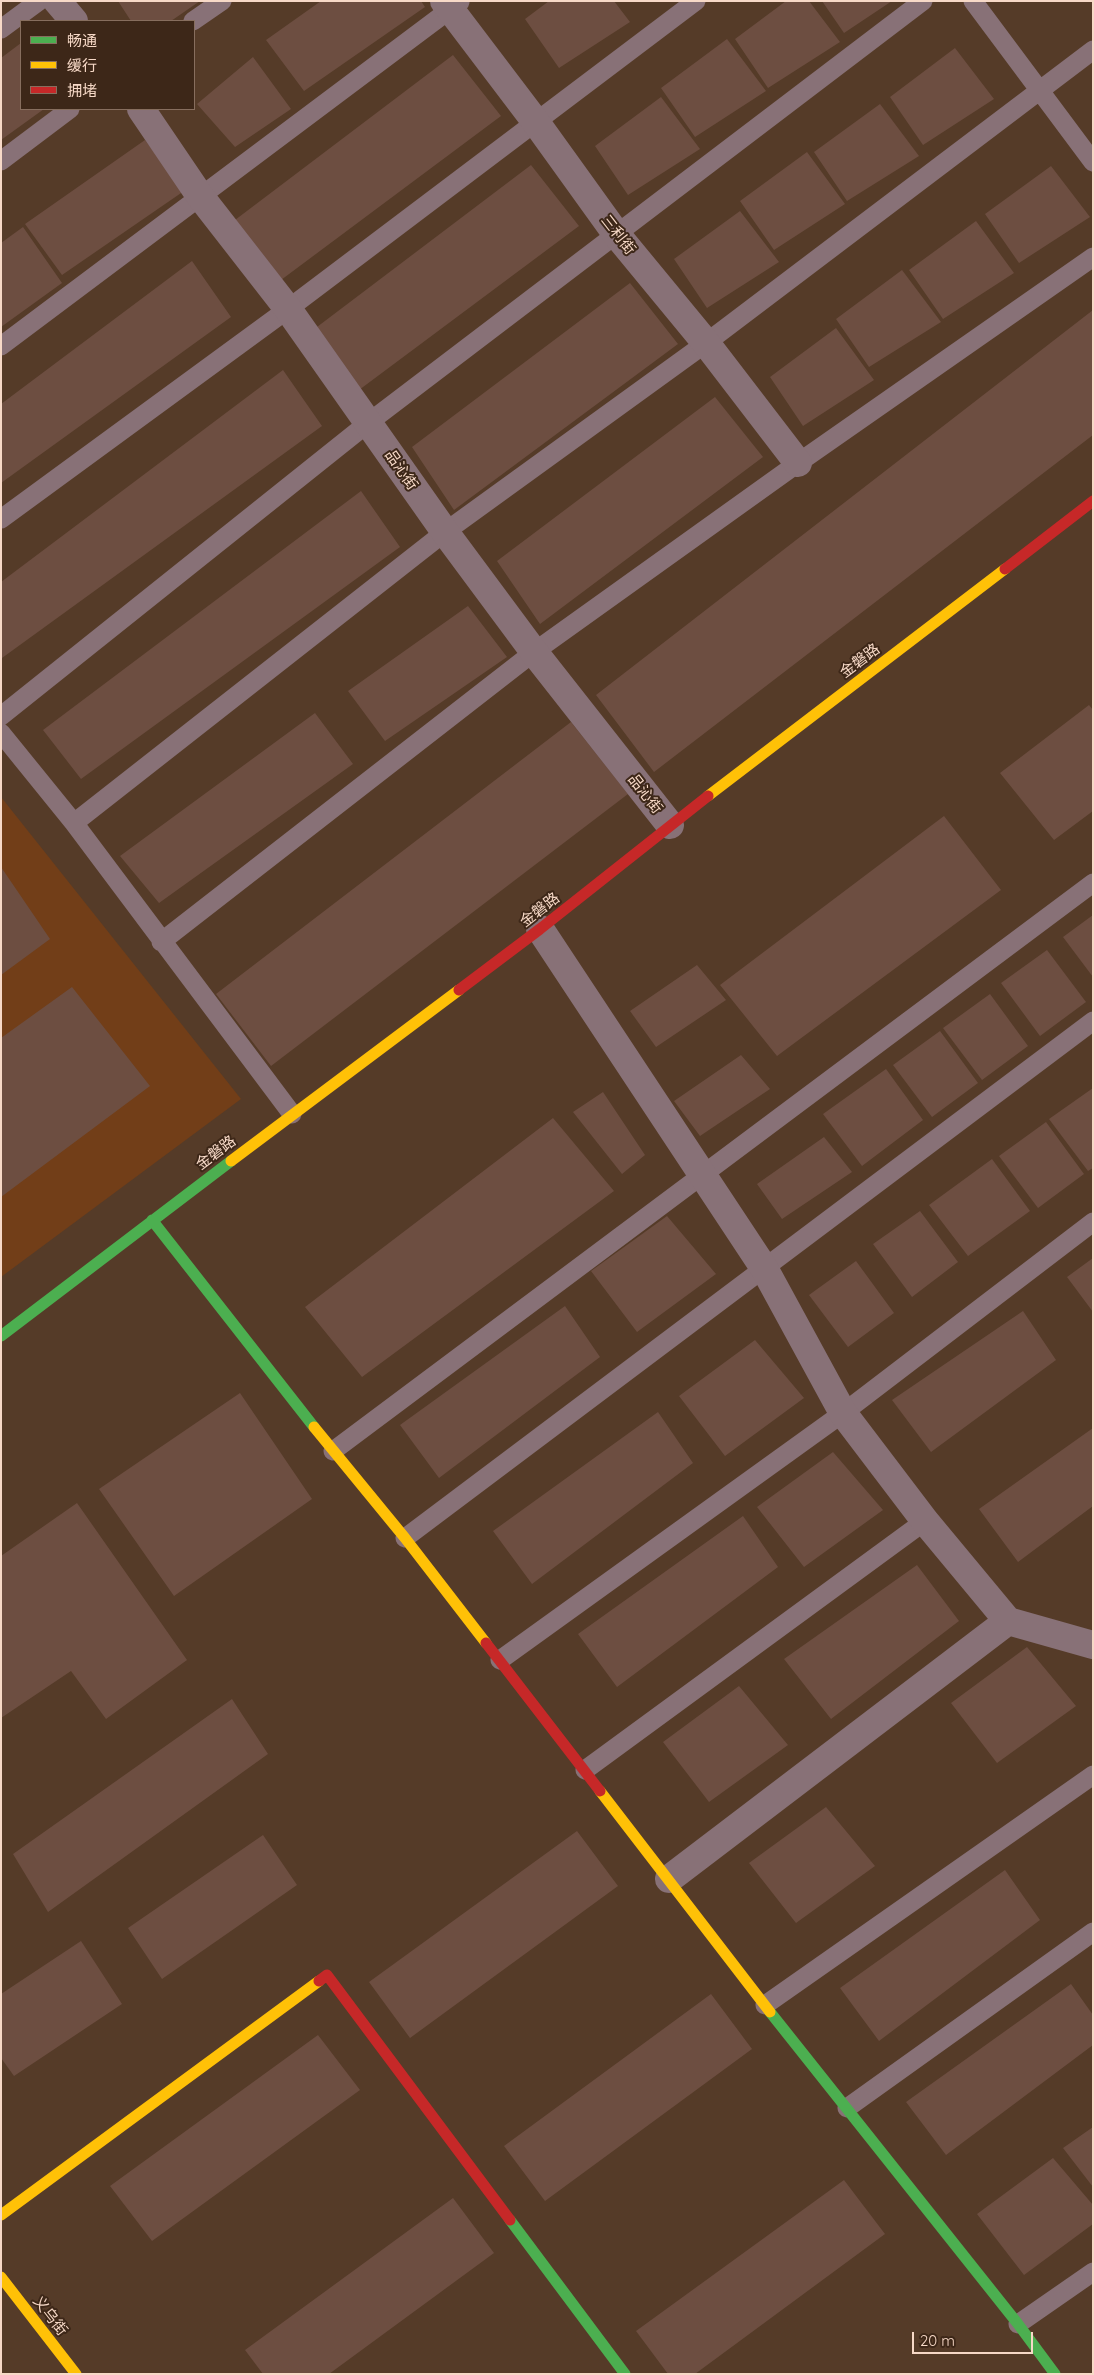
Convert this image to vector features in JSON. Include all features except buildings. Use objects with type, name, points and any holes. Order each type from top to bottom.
[{"type":"street","points":[[57,1],[73,20]]},
{"type":"street","name":"三利街","points":[[452,4],[617,235],[706,343],[798,463]]},
{"type":"street","name":"品沁街","points":[[142,110],[200,196],[288,308],[445,532],[534,652],[670,825]]},
{"type":"street","name":"金磐路","points":[[1,1336],[292,1114],[540,930],[670,825],[1093,502]]},
{"type":"street","points":[[540,930],[764,1268],[843,1413],[925,1521],[1008,1622],[1093,1645]]},
{"type":"street","points":[[152,1220],[333,1451],[406,1538],[765,2005],[1018,2324],[1055,2374]]},
{"type":"street","points":[[669,1879],[1008,1622]]},
{"type":"street","points":[[1,2215],[327,1975],[626,2374]]},
{"type":"street","name":"义乌街","points":[[1,2277],[76,2374]]},
{"type":"lane","points":[[1,29],[39,1]]},
{"type":"lane","points":[[194,20],[222,1]]},
{"type":"lane","points":[[1,519],[288,308],[696,1]]},
{"type":"lane","points":[[1,716],[368,423],[923,1]]},
{"type":"lane","points":[[973,1],[1093,162]]},
{"type":"lane","points":[[1,346],[452,4]]},
{"type":"lane","points":[[74,823],[445,532],[706,343],[1039,89],[1093,50]]},
{"type":"lane","points":[[1,161],[69,110]]},
{"type":"lane","points":[[161,942],[534,652],[798,463],[1093,258]]},
{"type":"lane","points":[[1,733],[74,823],[161,942],[292,1114]]},
{"type":"lane","points":[[333,1451],[1093,883]]},
{"type":"lane","points":[[406,1538],[1093,1021]]},
{"type":"lane","points":[[500,1660],[843,1413],[1093,1222]]},
{"type":"lane","points":[[585,1770],[925,1521]]},
{"type":"lane","points":[[765,2005],[1093,1775]]},
{"type":"lane","points":[[847,2108],[1093,1932]]},
{"type":"lane","points":[[1018,2324],[1093,2272]]},
{"type":"shaded area","points":[[1,797],[241,1099],[1,1277]]},
{"type":"traffic: fast","points":[[1,1336],[231,1161]]},
{"type":"traffic: fast","points":[[152,1220],[314,1427]]},
{"type":"traffic: fast","points":[[770,2012],[1018,2324],[1055,2374]]},
{"type":"traffic: fast","points":[[510,2220],[625,2374]]},
{"type":"traffic: slow","points":[[708,796],[1005,569]]},
{"type":"traffic: slow","points":[[231,1161],[459,990]]},
{"type":"traffic: slow","points":[[314,1427],[405,1538],[486,1643]]},
{"type":"traffic: slow","points":[[600,1791],[770,2012]]},
{"type":"traffic: slow","points":[[1,2215],[319,1981]]},
{"type":"traffic: slow","points":[[1,2277],[76,2374]]},
{"type":"traffic: jam","points":[[1005,569],[1093,501]]},
{"type":"traffic: jam","points":[[459,990],[540,929],[708,796]]},
{"type":"traffic: jam","points":[[486,1643],[600,1791]]},
{"type":"traffic: jam","points":[[319,1981],[327,1975],[510,2220]]}]
